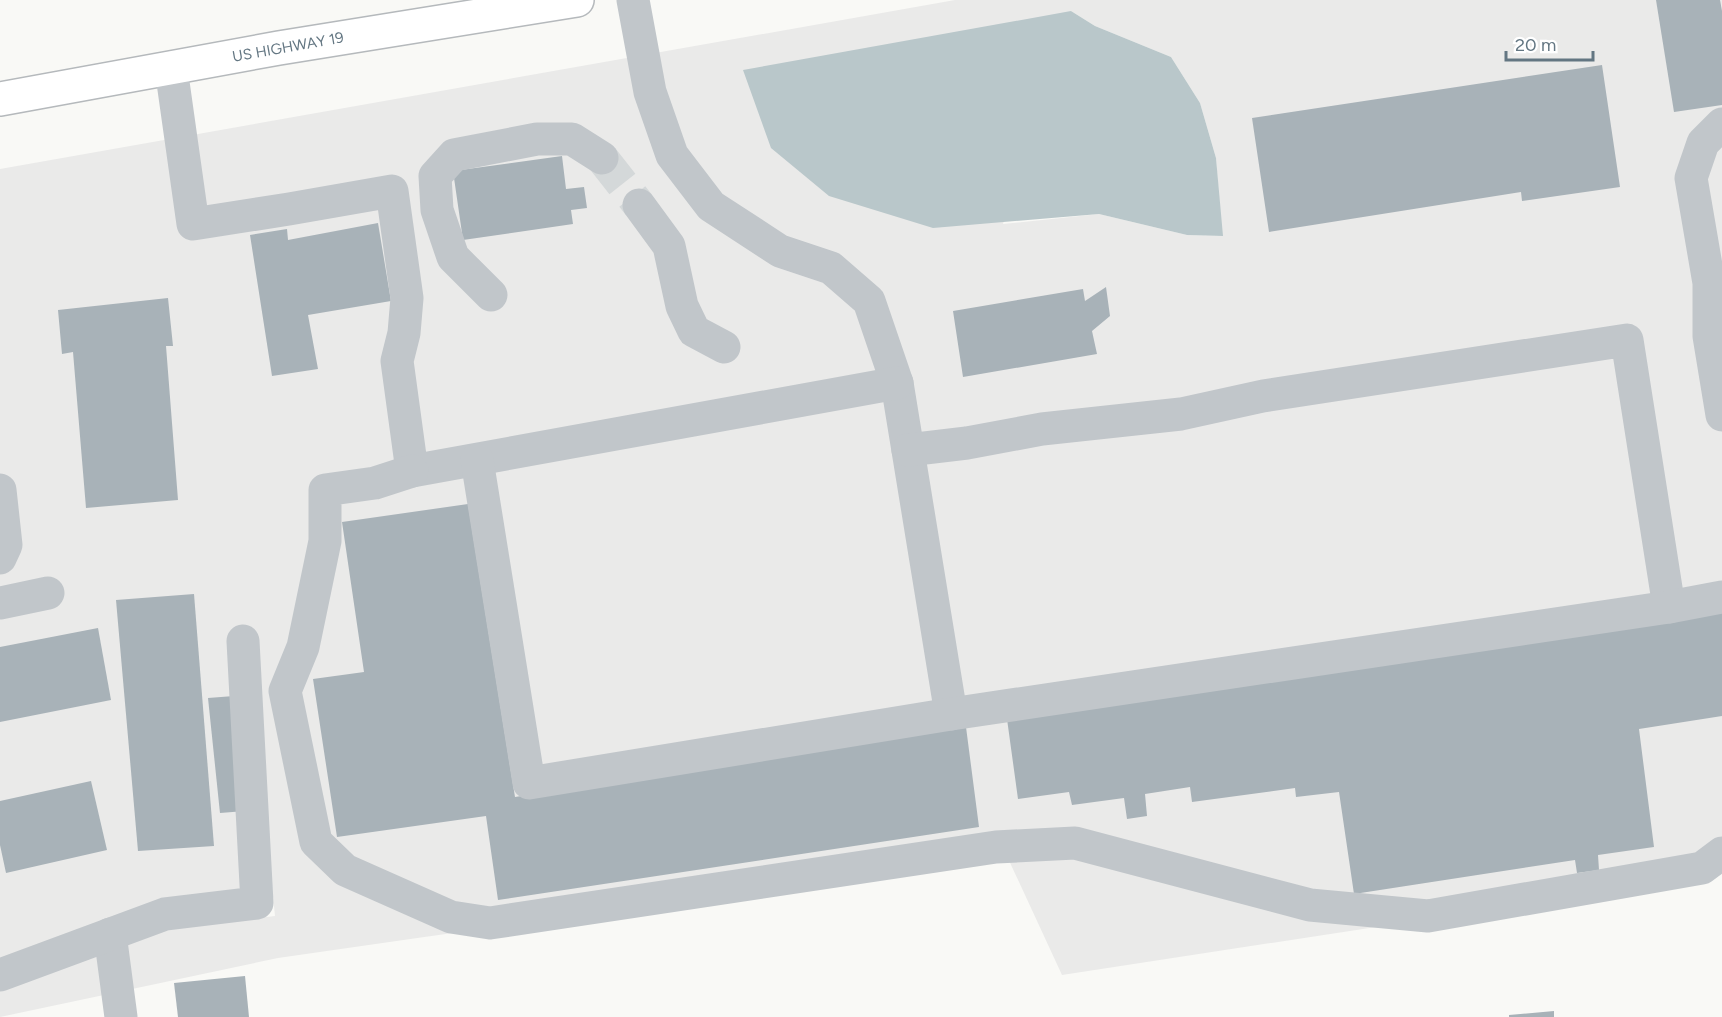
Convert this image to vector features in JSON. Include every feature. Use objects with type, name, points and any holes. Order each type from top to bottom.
[{"type":"highway","name":"US HIGHWAY 19","points":[[0,99],[279,48],[577,0]]},
{"type":"street","points":[[633,0],[650,92],[672,155],[711,206],[780,251],[831,268],[869,301],[897,383],[951,714]]},
{"type":"street","points":[[171,68],[193,224],[392,190],[408,298],[404,333],[397,361],[412,471]]},
{"type":"street","points":[[1722,124],[1703,143],[1691,178],[1709,283],[1709,336],[1722,415]]},
{"type":"street","points":[[491,295],[453,257],[437,210],[435,176],[454,155],[537,139],[572,139],[596,164]]},
{"type":"street","points":[[632,210],[669,246],[682,306],[694,331],[724,348]]},
{"type":"street","points":[[908,450],[967,443],[1042,429],[1181,414],[1263,396],[1628,340],[1669,607]]},
{"type":"street","points":[[897,383],[412,471],[375,483],[325,490],[325,541],[303,647],[285,691],[316,842],[345,870],[451,917],[489,923],[996,847],[1075,843],[1310,905],[1428,916],[1702,868],[1722,853]]},
{"type":"street","points":[[477,460],[529,783],[951,714],[1669,607],[1722,597]]},
{"type":"street","points":[[0,490],[6,545],[0,558]]},
{"type":"street","points":[[0,603],[48,593]]},
{"type":"street","points":[[0,975],[165,914],[257,903],[243,641]]},
{"type":"street","points":[[110,934],[121,1017]]},
{"type":"shaded area","points":[[955,0],[1722,0],[1722,874],[1062,975],[1006,854],[278,958],[0,1017],[0,990],[169,928],[275,916],[272,886],[0,959],[0,169]],"holes":[[[1071,11],[1095,26],[1171,57],[1200,103],[1216,158],[1222,236],[1187,235],[1099,214],[1003,224]]]},
{"type":"shaded area","points":[[1071,11],[1095,26],[1171,57],[1200,103],[1216,158],[1223,236],[1187,235],[1099,214],[933,228],[829,196],[771,148],[743,70]]},
{"type":"building","points":[[1656,0],[1720,0],[1722,105],[1674,112]]},
{"type":"building","points":[[1602,65],[1620,187],[1522,201],[1521,192],[1269,232],[1252,118]]},
{"type":"building","points":[[562,156],[566,189],[584,187],[587,208],[571,210],[573,224],[463,240],[453,171]]},
{"type":"building","points":[[378,223],[391,301],[308,315],[318,369],[272,376],[250,235],[287,229],[288,240]]},
{"type":"building","points":[[1106,287],[1110,316],[1092,331],[1097,354],[963,377],[953,311],[1083,289],[1085,301]]},
{"type":"building","points":[[168,298],[173,346],[166,346],[178,500],[86,508],[73,352],[62,354],[58,310]]},
{"type":"building","points":[[468,504],[515,797],[966,727],[979,827],[498,900],[486,816],[337,837],[313,679],[364,672],[342,522]]},
{"type":"building","points":[[194,594],[214,846],[138,851],[116,600]]},
{"type":"building","points":[[1722,610],[1722,716],[1639,729],[1654,847],[1598,855],[1599,870],[1577,873],[1575,860],[1354,894],[1339,792],[1296,797],[1295,788],[1192,802],[1190,787],[1145,794],[1147,816],[1127,819],[1124,798],[1072,805],[1069,792],[1018,799],[1007,719]]},
{"type":"building","points":[[98,628],[111,700],[0,722],[0,647]]},
{"type":"building","points":[[234,696],[245,811],[220,813],[208,698]]},
{"type":"building","points":[[91,781],[107,850],[6,873],[0,845],[0,801]]},
{"type":"building","points":[[245,976],[249,1017],[178,1017],[174,983]]},
{"type":"building","points":[[1554,1011],[1554,1017],[1509,1017],[1509,1015]]},
{"type":"tunnel","points":[[602,158],[639,205]]}]
